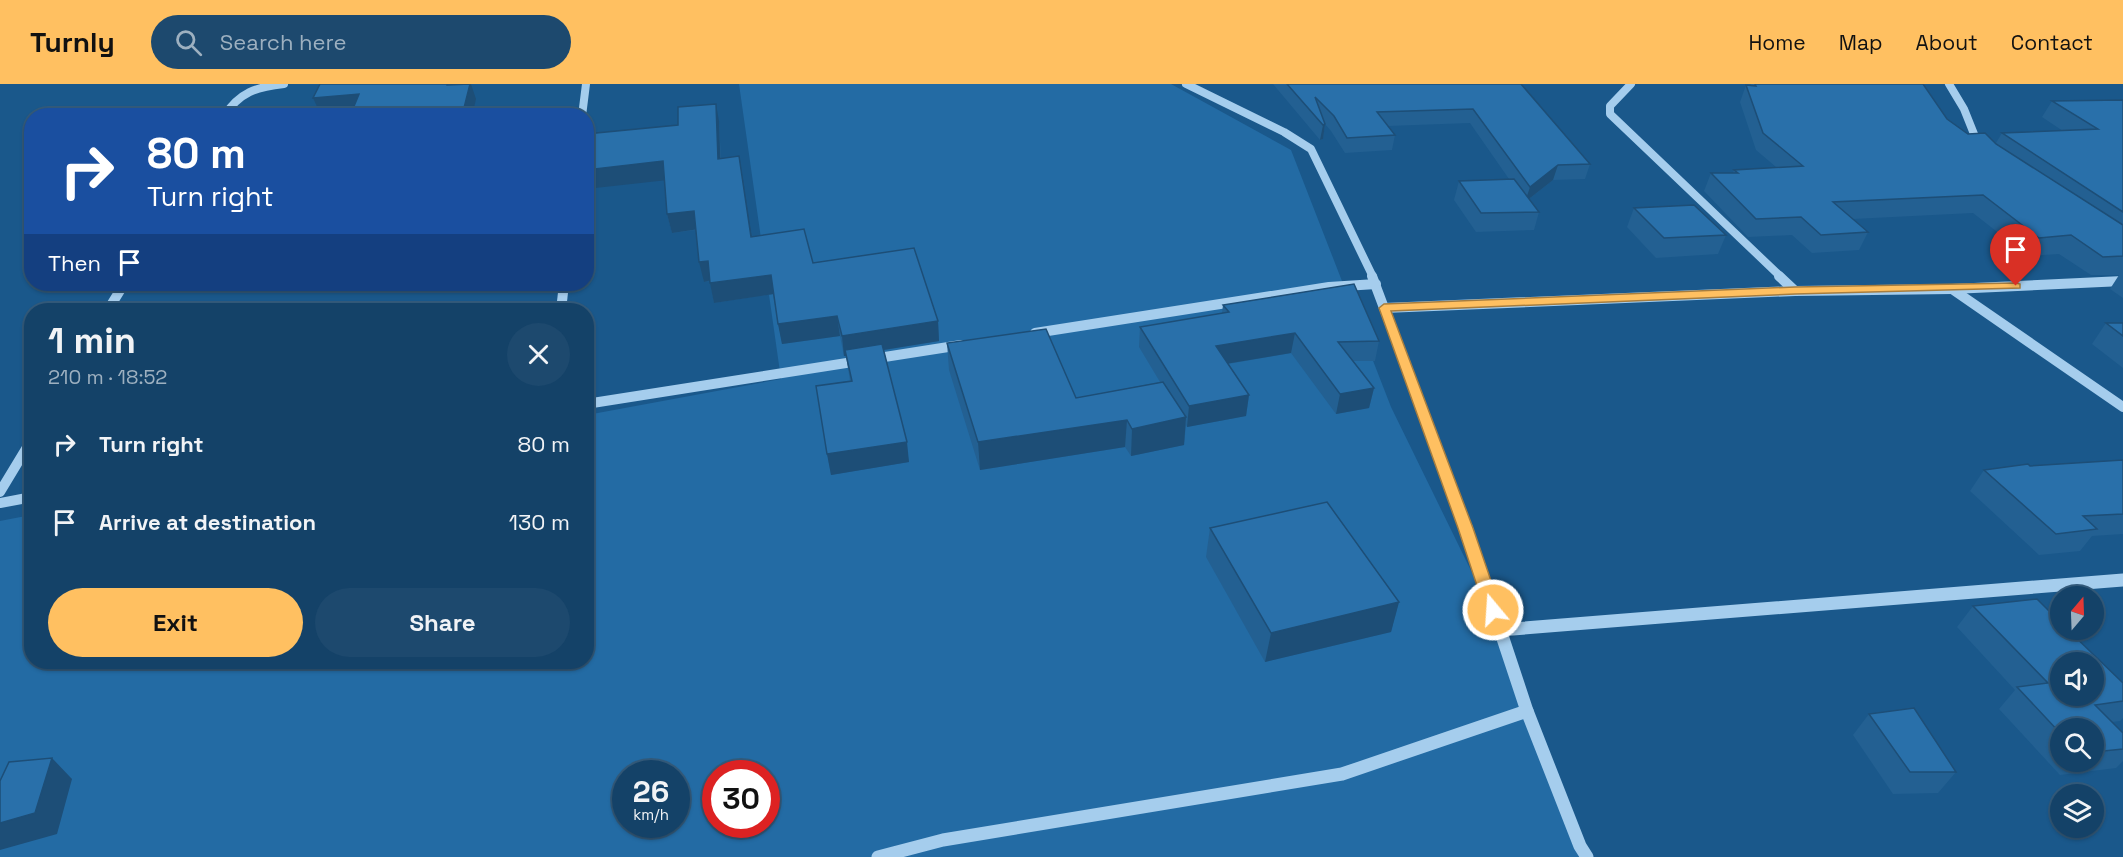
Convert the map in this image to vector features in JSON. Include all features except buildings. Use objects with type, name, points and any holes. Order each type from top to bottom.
[{"type":"street","points":[[229,108],[235,98],[249,90],[284,84]]},
{"type":"street","points":[[583,108],[586,84]]},
{"type":"street","points":[[1186,84],[1284,132],[1311,149],[1376,284],[1466,528],[1527,711],[1580,846],[1587,857]]},
{"type":"street","points":[[1631,84],[1610,106],[1610,114],[1795,291]]},
{"type":"street","points":[[1949,84],[1964,109],[1975,141],[1982,149]]},
{"type":"street","points":[[1384,308],[1795,291],[1952,289],[2123,281]]},
{"type":"street","points":[[1019,336],[1329,287],[1376,284]]},
{"type":"street","points":[[1952,289],[2123,407]]},
{"type":"street","points":[[594,404],[972,344]]},
{"type":"street","points":[[0,492],[24,452]]},
{"type":"street","points":[[0,502],[24,498]]},
{"type":"street","points":[[1500,630],[2123,580]]},
{"type":"street","points":[[878,857],[943,840],[1342,774],[1527,711]]},
{"type":"shaded area","points":[[739,84],[1171,84],[1291,150],[1391,407],[1500,630],[1589,857],[0,857],[0,521],[24,516],[24,669],[594,669],[594,414],[781,379]]},
{"type":"route","points":[[1493,610],[1466,528],[1384,308],[1795,291],[2016,286]]}]
